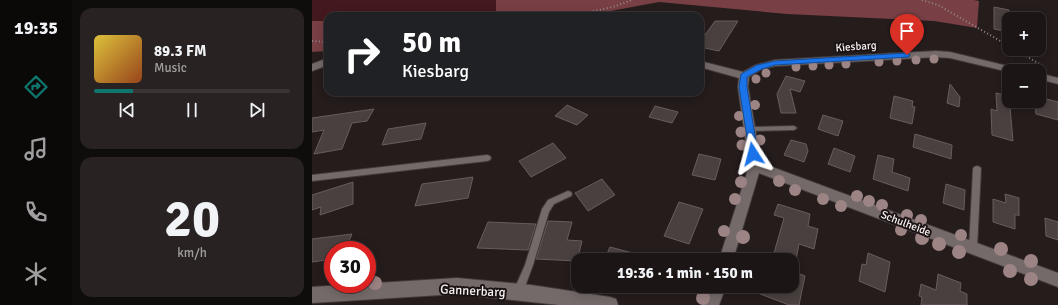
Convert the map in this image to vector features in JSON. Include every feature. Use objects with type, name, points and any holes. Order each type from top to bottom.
[{"type":"street","name":"Kiesbarg","points":[[744,76],[759,67],[775,63],[921,54],[950,55],[1002,67]]},
{"type":"street","points":[[312,68],[324,64]]},
{"type":"street","points":[[704,65],[744,76],[743,87],[755,166],[728,253]]},
{"type":"street","points":[[1046,78],[1058,81]]},
{"type":"street","name":"Schulheide","points":[[755,166],[1058,280]]},
{"type":"street","name":"Gannerbarg","points":[[312,295],[457,286],[518,292],[610,305]]},
{"type":"street","points":[[711,305],[715,293]]},
{"type":"lane","points":[[749,129],[794,128]]},
{"type":"lane","points":[[312,178],[486,158]]},
{"type":"lane","points":[[973,248],[977,169]]},
{"type":"lane","points":[[518,292],[529,265],[545,212],[551,202],[568,194]]},
{"type":"path","points":[[588,12],[612,7],[632,0]]},
{"type":"path","points":[[922,0],[938,5],[1002,42]]},
{"type":"path","points":[[312,41],[324,42]]},
{"type":"path","points":[[1026,56],[1047,68]]},
{"type":"shaded area","points":[[312,0],[496,0],[496,12],[324,12],[324,21],[312,21]]},
{"type":"shaded area","points":[[496,0],[979,1],[977,28],[934,21],[787,14],[659,2],[605,12],[496,12]]},
{"type":"shaded area","points":[[312,21],[324,21],[324,51],[312,52]]},
{"type":"building","points":[[994,7],[1009,10],[1009,12],[1002,12],[1002,31],[994,29]]},
{"type":"building","points":[[715,21],[738,21],[719,51],[704,48],[704,36]]},
{"type":"building","points":[[786,76],[805,81],[800,92],[790,89],[796,113],[781,113],[777,94]]},
{"type":"building","points":[[950,84],[960,97],[959,107],[947,103]]},
{"type":"building","points":[[996,93],[1002,94],[1002,108],[1010,108],[1013,141],[992,135],[991,109],[997,111]]},
{"type":"building","points":[[894,96],[913,101],[912,106],[915,107],[912,124],[890,118]]},
{"type":"building","points":[[1046,99],[1058,102],[1058,120],[1036,114],[1036,108],[1046,108]]},
{"type":"building","points":[[567,105],[588,115],[577,125],[555,116]]},
{"type":"building","points":[[655,106],[678,112],[672,123],[649,117]]},
{"type":"building","points":[[374,109],[367,121],[352,123],[342,149],[314,154],[324,130],[312,132],[312,118]]},
{"type":"building","points":[[823,115],[843,121],[838,136],[818,129]]},
{"type":"building","points":[[426,123],[421,139],[382,145],[388,129]]},
{"type":"building","points":[[915,134],[952,145],[951,159],[913,147]]},
{"type":"building","points":[[791,140],[806,144],[808,151],[804,162],[784,155]]},
{"type":"building","points":[[553,143],[566,158],[531,177],[519,161]]},
{"type":"building","points":[[834,148],[855,156],[850,172],[828,164]]},
{"type":"building","points":[[699,154],[721,159],[715,180],[692,175]]},
{"type":"building","points":[[878,155],[894,159],[892,172],[910,178],[908,191],[873,179]]},
{"type":"building","points":[[473,177],[468,198],[415,206],[422,184]]},
{"type":"building","points":[[602,179],[615,195],[588,211],[575,193]]},
{"type":"building","points":[[353,182],[353,204],[320,215],[321,207],[312,210],[312,195]]},
{"type":"building","points":[[946,184],[965,190],[964,210],[943,203]]},
{"type":"building","points":[[1005,194],[1019,198],[1019,216],[1015,214],[1015,229],[993,222],[993,199],[1006,203]]},
{"type":"building","points":[[679,202],[703,209],[689,244],[664,236]]},
{"type":"building","points":[[778,204],[810,214],[808,226],[818,229],[814,249],[799,244],[797,253],[774,253],[784,218],[774,215]]},
{"type":"building","points":[[1045,218],[1058,222],[1058,240],[1046,236]]},
{"type":"building","points":[[548,221],[572,222],[567,240],[582,241],[579,253],[571,253],[571,261],[536,259]]},
{"type":"building","points":[[488,222],[536,224],[528,250],[477,248]]},
{"type":"building","points":[[352,234],[349,241],[324,241],[324,260],[312,262],[312,239]]},
{"type":"building","points":[[610,247],[633,253],[607,253]]},
{"type":"building","points":[[868,253],[890,262],[885,292],[859,281],[862,264],[866,265]]},
{"type":"building","points":[[799,274],[805,276],[799,305],[789,305],[758,293],[799,293]]},
{"type":"building","points":[[938,274],[961,283],[960,291],[967,294],[967,305],[921,305],[922,297],[919,296],[921,284],[936,290]]},
{"type":"route","points":[[753,154],[743,87],[744,76],[759,67],[775,63],[907,55]]}]
